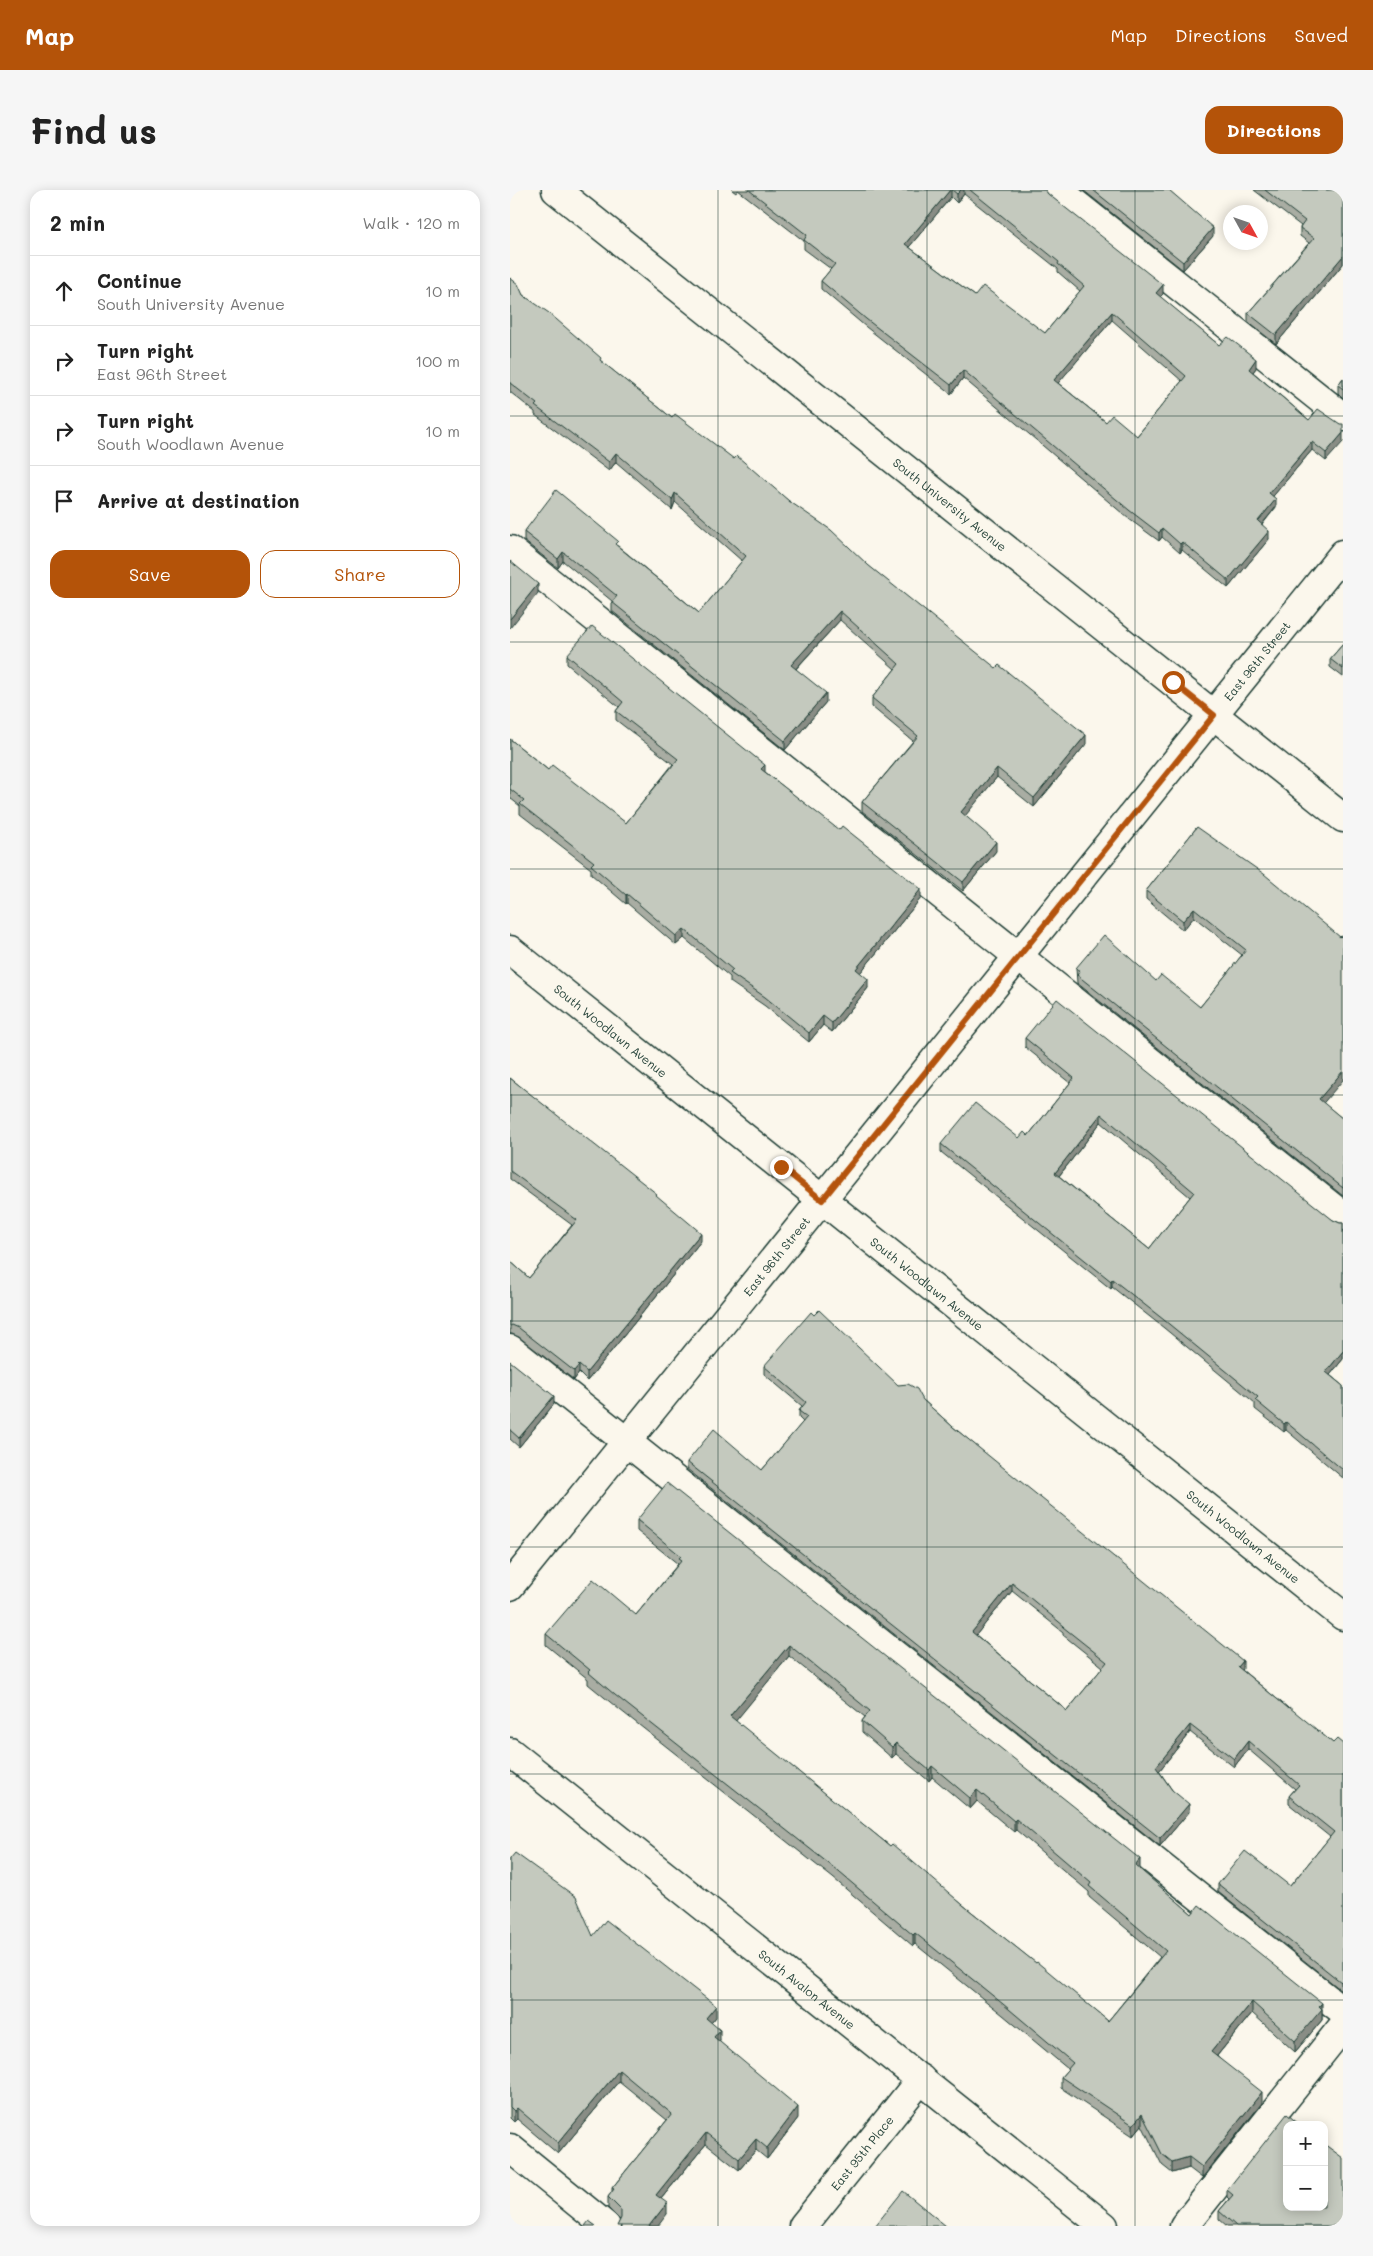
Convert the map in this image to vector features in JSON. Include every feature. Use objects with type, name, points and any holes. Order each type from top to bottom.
[{"type":"street","name":"South University Avenue","points":[[556,190],[1343,818]]},
{"type":"street","points":[[1058,190],[1343,417]]},
{"type":"street","points":[[510,550],[1343,1216]]},
{"type":"street","name":"East 96th Street","points":[[510,1586],[1343,554]]},
{"type":"street","name":"South Woodlawn Avenue","points":[[510,950],[1343,1616]]},
{"type":"street","points":[[510,1349],[1343,2011]]},
{"type":"street","name":"South Avalon Avenue","points":[[510,1752],[1104,2226]]},
{"type":"street","points":[[1184,2226],[1343,2026]]},
{"type":"street","name":"East 95th Place","points":[[803,2226],[920,2079]]},
{"type":"street","points":[[510,2148],[606,2226]]},
{"type":"building","points":[[749,190],[950,190],[905,244],[975,296],[983,286],[1045,333],[1084,286],[1058,264],[1059,262],[970,190],[1045,190],[1163,285],[1156,293],[1219,345],[1228,337],[1256,359],[1249,369],[1309,420],[1318,409],[1340,424],[1343,424],[1343,433],[1326,453],[1312,442],[1269,493],[1276,499],[1258,521],[1269,531],[1228,580],[1182,542],[1180,544],[1162,528],[1159,533],[1129,510],[963,370],[951,385],[866,319],[821,281],[835,264],[804,240],[807,235]],"holes":[[[1112,312],[1186,376],[1137,436],[1112,415],[1106,422],[1054,380]]]},
{"type":"building","points":[[952,190],[961,190],[957,194]]},
{"type":"building","points":[[1093,190],[1169,190],[1213,228],[1183,262]]},
{"type":"building","points":[[1265,190],[1343,190],[1343,256],[1276,335],[1248,313],[1314,238],[1300,228],[1305,221]]},
{"type":"building","points":[[510,278],[518,284],[523,295],[549,313],[601,358],[600,360],[672,418],[675,414],[734,459],[737,456],[789,501],[831,530],[868,565],[996,668],[999,665],[1086,735],[1034,798],[997,768],[961,812],[996,842],[963,882],[862,802],[918,736],[872,698],[899,664],[840,611],[791,665],[826,693],[785,741],[612,602],[617,596],[563,552],[558,559],[524,532],[556,490],[618,541],[615,544],[699,613],[746,556],[675,493],[672,500],[616,453],[609,462],[535,406],[537,404],[510,383]]},
{"type":"building","points":[[1343,378],[1343,389],[1338,385]]},
{"type":"building","points":[[510,561],[538,584],[510,619]]},
{"type":"building","points":[[592,626],[765,765],[761,769],[839,830],[842,826],[921,889],[856,969],[868,979],[832,1023],[823,1016],[809,1033],[765,997],[730,973],[733,970],[684,929],[676,936],[591,865],[594,862],[520,804],[524,800],[510,789],[510,739],[548,770],[552,765],[626,823],[678,759],[616,711],[623,702],[567,655]]},
{"type":"building","points":[[1343,644],[1343,669],[1330,659]]},
{"type":"building","points":[[1197,827],[1264,874],[1340,937],[1343,937],[1343,1071],[1319,1099],[1343,1119],[1343,1188],[1077,975],[1080,971],[1076,968],[1104,935],[1156,981],[1161,975],[1200,1007],[1246,950],[1194,908],[1183,921],[1146,891]]},
{"type":"building","points":[[1057,999],[1333,1220],[1343,1223],[1343,1351],[1326,1372],[1343,1386],[1343,1470],[1286,1422],[1284,1424],[1255,1400],[1258,1397],[1164,1320],[1112,1279],[1111,1281],[941,1144],[975,1103],[1019,1138],[1024,1132],[1028,1136],[1074,1078],[1025,1038]],"holes":[[[1101,1114],[1194,1192],[1149,1249],[1055,1173]]]},
{"type":"building","points":[[510,1078],[657,1194],[701,1233],[587,1372],[579,1365],[574,1371],[519,1328],[510,1326],[510,1261],[529,1278],[577,1220],[510,1171]]},
{"type":"building","points":[[819,1310],[898,1385],[908,1384],[917,1389],[923,1400],[953,1427],[1243,1661],[1238,1667],[1333,1743],[1337,1739],[1343,1744],[1343,1979],[1341,1982],[1218,1884],[1245,1851],[1290,1886],[1334,1832],[1289,1796],[1299,1785],[1248,1741],[1234,1759],[1190,1725],[1156,1767],[1172,1790],[1189,1804],[1160,1838],[687,1462],[714,1429],[762,1470],[807,1417],[799,1411],[806,1402],[764,1366],[811,1312],[814,1315]],"holes":[[[1012,1583],[1107,1662],[1067,1711],[972,1632]]]},
{"type":"building","points":[[510,1361],[554,1396],[519,1438],[510,1430]]},
{"type":"building","points":[[667,1483],[1140,1859],[1135,1865],[1192,1914],[1199,1905],[1322,2003],[1319,2006],[1322,2009],[1295,2041],[1252,2002],[1211,2052],[1262,2092],[1202,2167],[1189,2157],[1172,2162],[1162,2154],[1142,2114],[1133,2125],[1061,2077],[1073,2063],[915,1933],[913,1935],[833,1867],[615,1695],[588,1672],[590,1670],[546,1634],[593,1579],[636,1615],[682,1560],[679,1558],[681,1556],[637,1520]],"holes":[[[789,1645],[870,1711],[862,1721],[892,1747],[896,1743],[929,1770],[932,1766],[970,1798],[977,1790],[1014,1821],[1016,1819],[1091,1883],[1089,1886],[1166,1951],[1108,2021],[1037,1962],[963,1905],[892,1844],[890,1846],[730,1716]]]},
{"type":"building","points":[[515,1853],[576,1897],[593,1936],[606,1920],[716,2006],[706,2018],[720,2030],[714,2037],[798,2107],[767,2148],[756,2139],[739,2159],[706,2133],[656,2195],[667,2203],[649,2226],[617,2226],[621,2218],[621,2210],[608,2197],[614,2189],[612,2188],[672,2114],[619,2070],[558,2143],[517,2108],[514,2111],[510,2107],[510,1859]]},
{"type":"building","points":[[1287,2114],[1295,2121],[1283,2121],[1283,2211],[1328,2211],[1328,2147],[1343,2158],[1343,2226],[1236,2226],[1219,2211],[1233,2195],[1227,2190]]},
{"type":"building","points":[[903,2191],[946,2226],[875,2226]]},
{"type":"building","points":[[589,2221],[596,2226],[585,2226]]},
{"type":"route","points":[[781,1167],[822,1200],[1214,715],[1173,682]]}]
